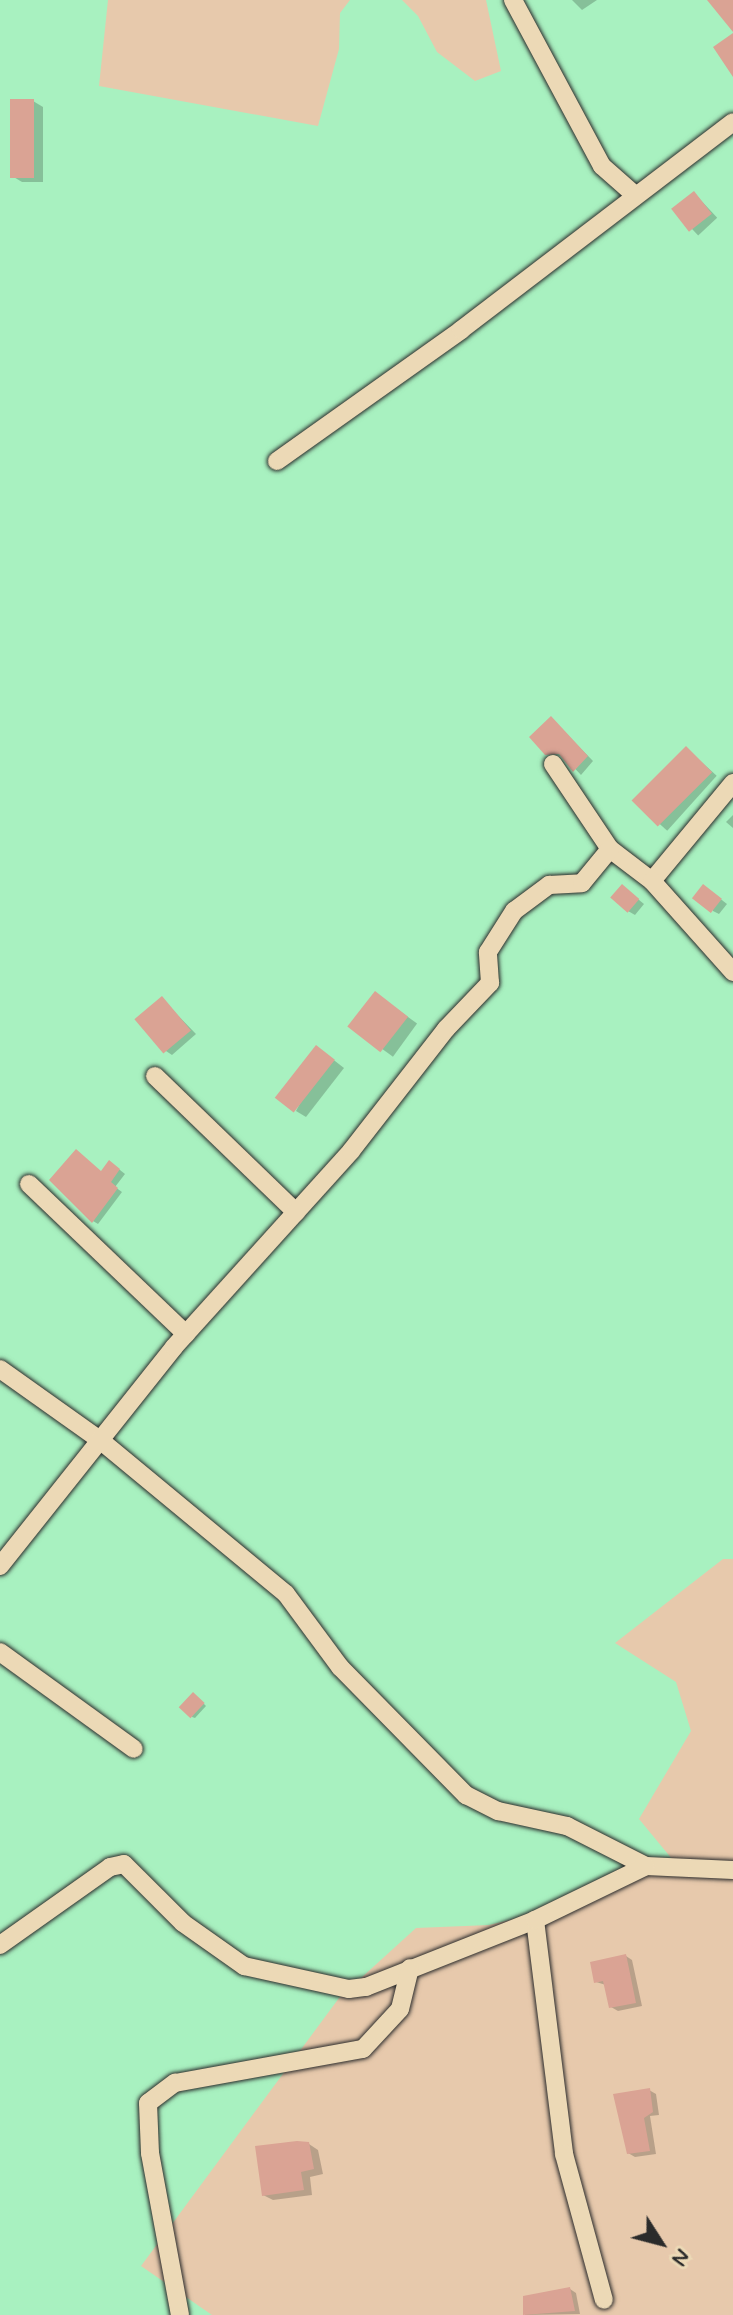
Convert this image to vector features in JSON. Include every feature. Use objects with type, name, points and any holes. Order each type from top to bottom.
[{"type":"street","points":[[513,0],[602,166],[636,196]]},
{"type":"street","points":[[277,461],[733,122]]},
{"type":"street","points":[[553,764],[610,849],[652,881],[733,972]]},
{"type":"street","points":[[652,881],[733,783]]},
{"type":"street","points":[[0,1566],[186,1334],[296,1212],[490,983],[488,952],[514,911],[549,885],[582,883],[610,849]]},
{"type":"street","points":[[155,1076],[296,1212]]},
{"type":"street","points":[[29,1184],[186,1334]]},
{"type":"street","points":[[0,1369],[100,1440],[286,1594],[340,1667],[466,1795],[498,1811],[567,1826],[646,1866],[733,1870]]},
{"type":"street","points":[[0,1652],[134,1749]]},
{"type":"street","points":[[0,1945],[110,1867],[124,1864],[183,1923],[244,1966],[349,1989],[382,1983],[410,1968],[535,1920],[646,1866]]},
{"type":"street","points":[[535,1920],[564,2154],[604,2300]]},
{"type":"street","points":[[180,2315],[150,2153],[148,2103],[175,2083],[363,2049],[400,2009],[410,1968]]},
{"type":"green space","points":[[0,0],[108,0],[99,86],[318,126],[339,49],[340,13],[350,0],[402,0],[418,16],[437,52],[475,81],[501,71],[486,0],[733,0],[733,1559],[723,1559],[615,1643],[676,1682],[691,1731],[639,1819],[672,1859],[588,1901],[489,1925],[416,1928],[339,1998],[141,2266],[212,2315],[0,2315]]},
{"type":"building","points":[[707,0],[733,0],[733,32]]},
{"type":"building","points":[[733,33],[733,77],[713,47]]},
{"type":"building","points":[[10,99],[34,99],[34,178],[10,178]]},
{"type":"building","points":[[694,191],[712,214],[689,232],[671,209]]},
{"type":"building","points":[[551,716],[588,756],[573,772],[559,754],[545,755],[529,737]]},
{"type":"building","points":[[686,746],[712,772],[658,827],[632,800]]},
{"type":"building","points":[[622,884],[639,899],[628,913],[610,898]]},
{"type":"building","points":[[703,884],[722,899],[711,913],[692,898]]},
{"type":"building","points":[[375,991],[408,1017],[380,1052],[347,1026]]},
{"type":"building","points":[[162,996],[191,1030],[163,1054],[134,1019]]},
{"type":"building","points":[[316,1045],[335,1060],[294,1113],[275,1098]]},
{"type":"building","points":[[76,1149],[101,1171],[109,1160],[120,1169],[111,1182],[118,1188],[92,1223],[49,1180]]},
{"type":"building","points":[[193,1692],[205,1703],[190,1718],[179,1707]]},
{"type":"building","points":[[626,1954],[636,2003],[609,2008],[603,1981],[594,1983],[590,1962]]},
{"type":"building","points":[[650,2088],[653,2112],[644,2118],[650,2151],[627,2154],[613,2094]]},
{"type":"building","points":[[309,2142],[314,2169],[301,2172],[304,2190],[262,2196],[255,2146]]},
{"type":"building","points":[[570,2287],[575,2311],[523,2315],[523,2296]]}]
